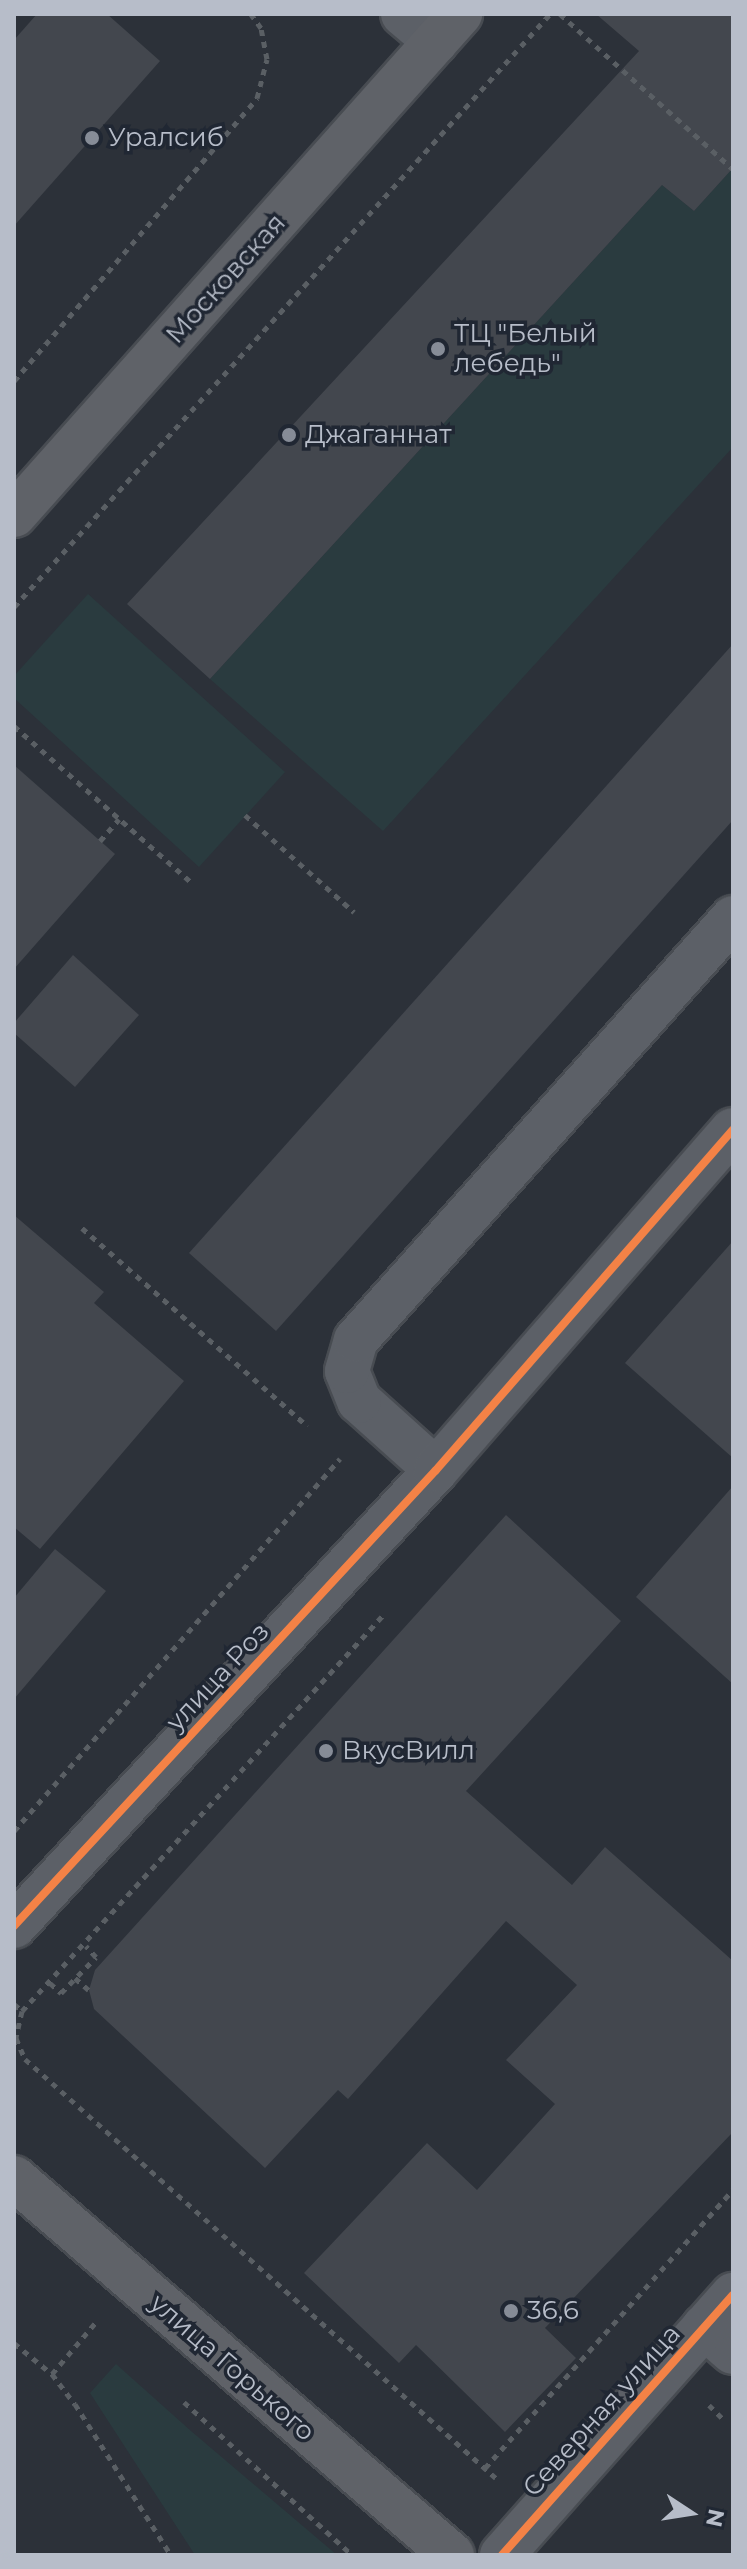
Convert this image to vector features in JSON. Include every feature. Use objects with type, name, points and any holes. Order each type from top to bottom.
[{"type":"main road","name":"Московская","points":[[14,515],[448,28]]},
{"type":"main road","name":"улица Горького","points":[[14,2178],[452,2555]]},
{"type":"street","points":[[403,14],[448,28]]},
{"type":"street","points":[[443,1461],[359,1401],[347,1371],[356,1340],[733,918]]},
{"type":"street","name":"улица Роз","points":[[14,1926],[443,1461],[733,1130]]},
{"type":"street","name":"Северная улица","points":[[502,2555],[536,2515],[719,2340],[733,2295]]},
{"type":"path","points":[[14,381],[257,98],[267,59],[261,28],[251,14]]},
{"type":"path","points":[[14,607],[550,14]]},
{"type":"path","points":[[560,14],[733,169]]},
{"type":"path","points":[[14,726],[191,882]]},
{"type":"path","points":[[245,815],[354,912]]},
{"type":"path","points":[[100,841],[119,819]]},
{"type":"path","points":[[82,1228],[319,1436]]},
{"type":"path","points":[[14,1831],[342,1456],[330,1446]]},
{"type":"path","points":[[389,1608],[85,1946],[22,2011],[16,2038],[25,2059],[536,2515]]},
{"type":"path","points":[[50,1983],[61,1993],[96,1957],[85,1946]]},
{"type":"path","points":[[75,1978],[89,1990]]},
{"type":"path","points":[[14,2004],[22,2011]]},
{"type":"path","points":[[485,2468],[733,2190]]},
{"type":"path","points":[[52,2374],[96,2322]]},
{"type":"path","points":[[14,2343],[52,2374],[171,2555]]},
{"type":"shaded area","points":[[733,168],[733,447],[383,831],[210,679],[662,185],[694,211]]},
{"type":"shaded area","points":[[88,594],[285,772],[199,867],[14,698],[14,676]]},
{"type":"shaded area","points":[[116,2364],[337,2555],[195,2555],[90,2393]]},
{"type":"building","points":[[37,14],[107,14],[160,61],[14,226],[14,40]]},
{"type":"building","name":"ТЦ \"Белый лебедь\"","points":[[596,14],[733,14],[733,168],[694,211],[662,185],[210,679],[127,604],[639,51]]},
{"type":"building","points":[[733,644],[733,820],[276,1331],[189,1253]]},
{"type":"building","points":[[14,765],[115,854],[14,969]]},
{"type":"building","points":[[73,955],[139,1015],[75,1087],[14,1033],[14,1023]]},
{"type":"building","points":[[14,1215],[104,1292],[94,1303],[184,1381],[40,1549],[14,1527]]},
{"type":"building","points":[[733,1241],[733,1458],[625,1363]]},
{"type":"building","points":[[733,1486],[733,1684],[636,1597]]},
{"type":"building","points":[[506,1515],[621,1621],[466,1791],[572,1885],[605,1847],[733,1961],[733,2132],[545,2328],[576,2358],[505,2432],[416,2345],[399,2363],[304,2273],[427,2143],[477,2190],[555,2104],[506,2060],[577,1985],[506,1921],[348,2099],[338,2090],[265,2168],[94,2009],[89,1990],[95,1970]]},
{"type":"building","points":[[55,1549],[106,1591],[14,1699],[14,1598]]},
{"type":"cycle path","points":[[14,1926],[436,1470],[733,1130]]},
{"type":"cycle path","points":[[502,2555],[733,2295]]},
{"type":"place","name":"Уралсиб","points":[[92,138]]},
{"type":"place","name":"ТЦ \"Белый лебедь\"","points":[[438,349]]},
{"type":"place","name":"Джаганнат","points":[[289,435]]},
{"type":"place","name":"ВкусВилл","points":[[326,1751]]},
{"type":"place","name":"36,6","points":[[511,2311]]}]
